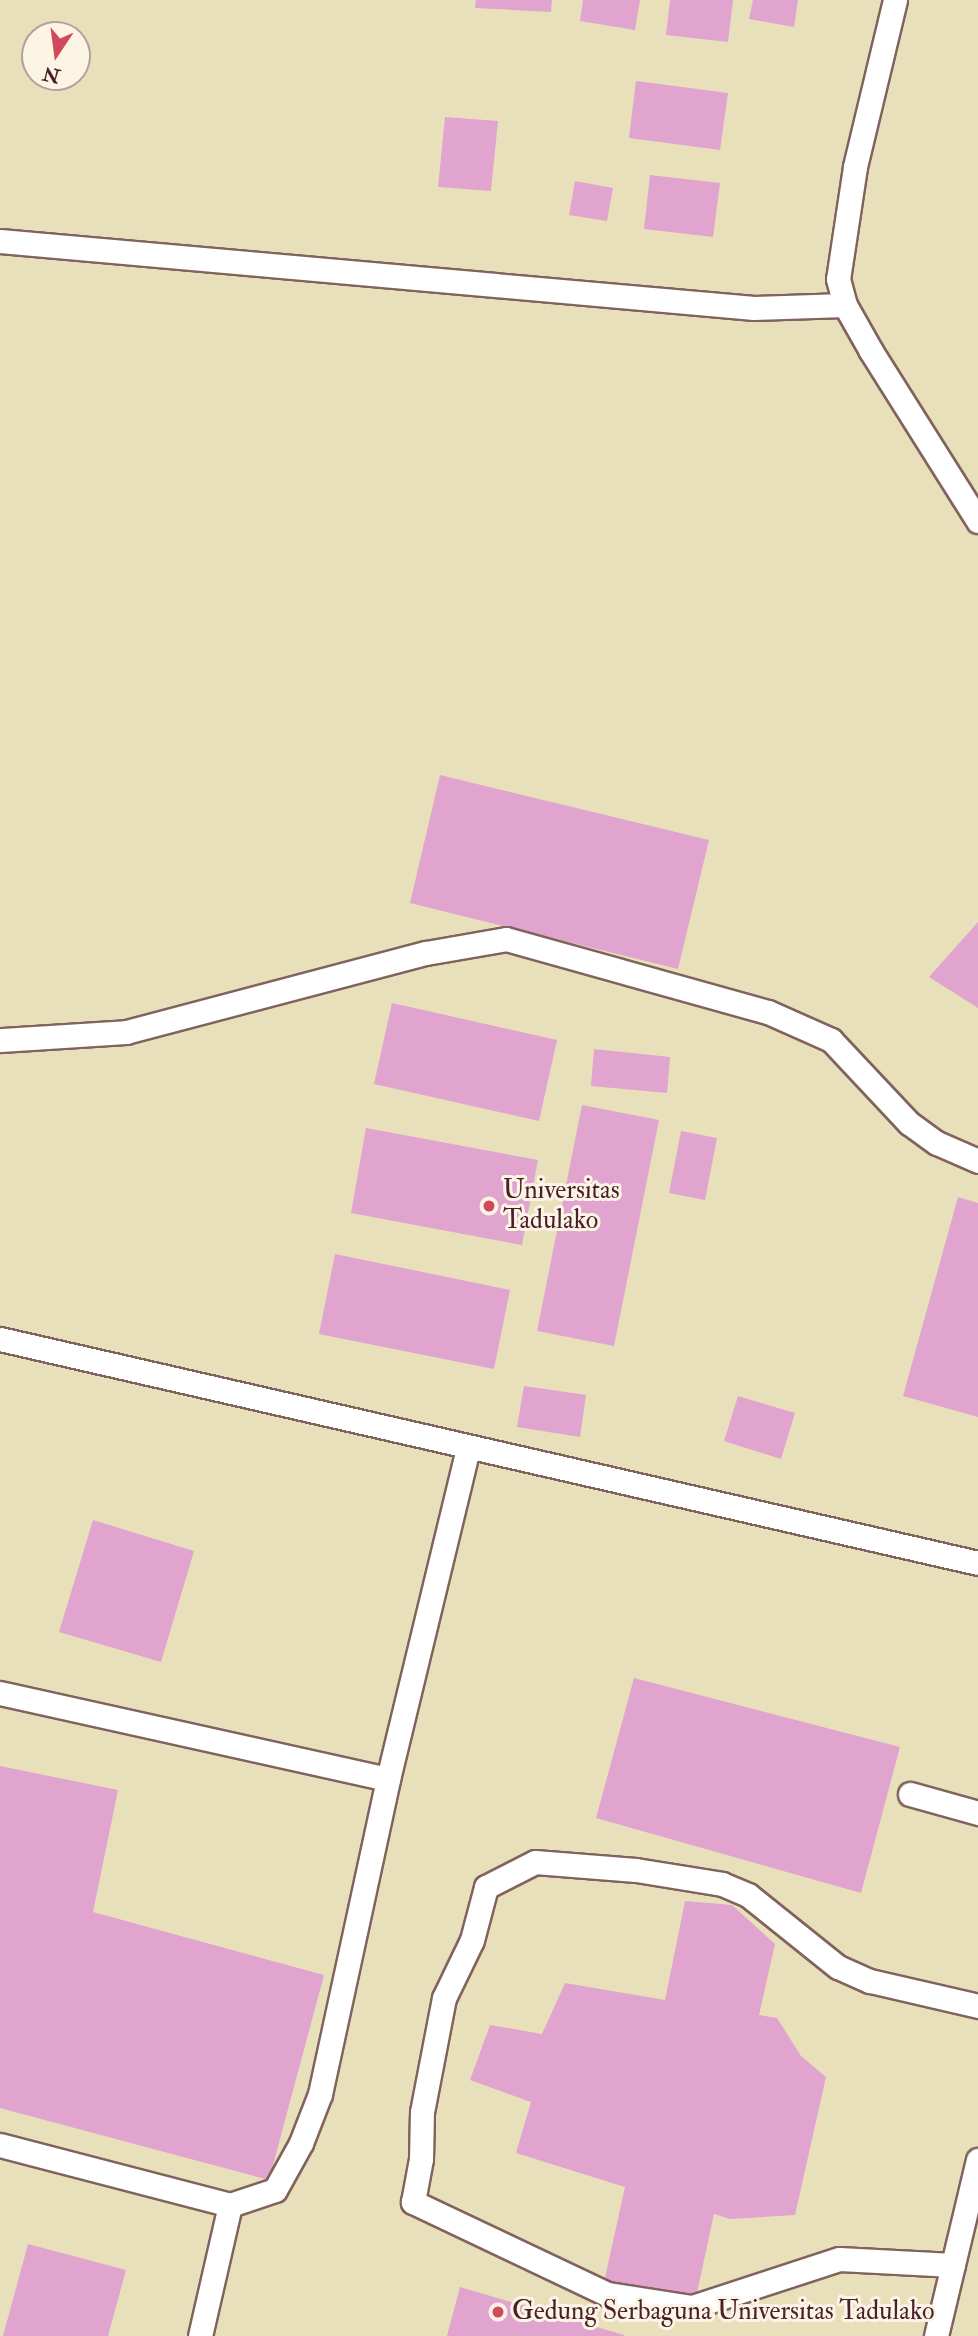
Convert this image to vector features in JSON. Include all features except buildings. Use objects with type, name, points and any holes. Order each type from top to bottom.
[{"type":"lane","points":[[895,0],[840,245],[838,279],[845,305],[978,522]]},
{"type":"lane","points":[[0,241],[754,307],[845,305]]},
{"type":"lane","points":[[0,1040],[126,1032],[413,956],[506,939],[768,1013],[831,1040],[909,1123],[937,1143],[978,1161]]},
{"type":"lane","points":[[0,1339],[978,1563]]},
{"type":"lane","points":[[0,2145],[230,2205],[275,2190],[301,2143],[320,2094],[388,1779],[468,1448]]},
{"type":"lane","points":[[0,1693],[388,1779]]},
{"type":"lane","points":[[910,1794],[978,1813]]},
{"type":"lane","points":[[953,2265],[839,2259],[692,2307],[607,2294],[413,2202],[421,2159],[422,2112],[444,1998],[472,1940],[486,1887],[535,1862],[722,1884],[748,1895],[838,1967],[870,1981],[978,2006]]},
{"type":"lane","points":[[936,2336],[978,2160]]},
{"type":"lane","points":[[200,2336],[230,2205]]},
{"type":"place","name":"Universitas Tadulako","points":[[489,1206]]},
{"type":"place","name":"Gedung Serbaguna Universitas Tadulako","points":[[498,2312]]}]
